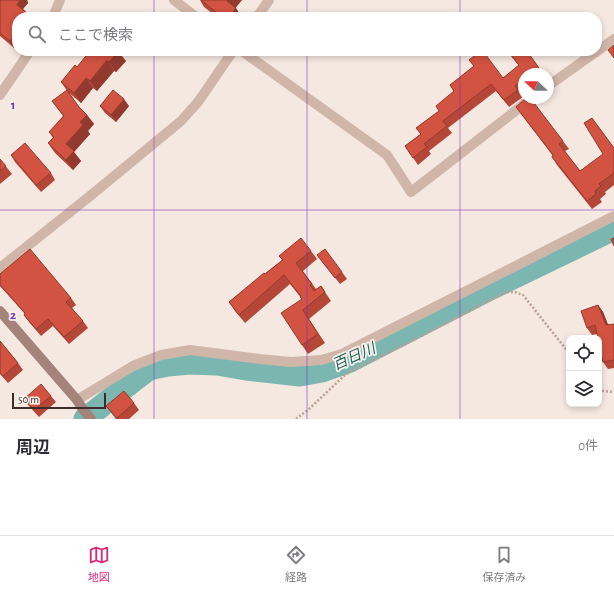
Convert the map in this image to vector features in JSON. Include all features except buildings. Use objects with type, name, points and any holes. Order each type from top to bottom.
[{"type":"street","points":[[55,12],[60,0]]},
{"type":"street","points":[[174,0],[190,12]]},
{"type":"street","points":[[261,12],[270,0]]},
{"type":"street","points":[[602,48],[614,40]]},
{"type":"street","points":[[0,95],[27,56]]},
{"type":"street","points":[[0,268],[181,121],[198,102],[230,56]]},
{"type":"street","points":[[249,56],[387,155],[410,192],[524,104]]},
{"type":"street","points":[[554,82],[591,56]]},
{"type":"street","points":[[79,404],[133,366],[161,355],[190,350],[291,362],[321,360],[342,354],[614,216]]},
{"type":"street","points":[[0,311],[91,419]]},
{"type":"path","points":[[296,419],[309,410],[345,375],[358,367],[506,292],[515,292],[523,295],[566,349]]},
{"type":"path","points":[[602,390],[614,392]]},
{"type":"waterway","name":"百日川","points":[[85,419],[149,369],[168,365],[190,363],[217,364],[300,375],[322,371],[348,362],[488,290],[614,229]]}]
